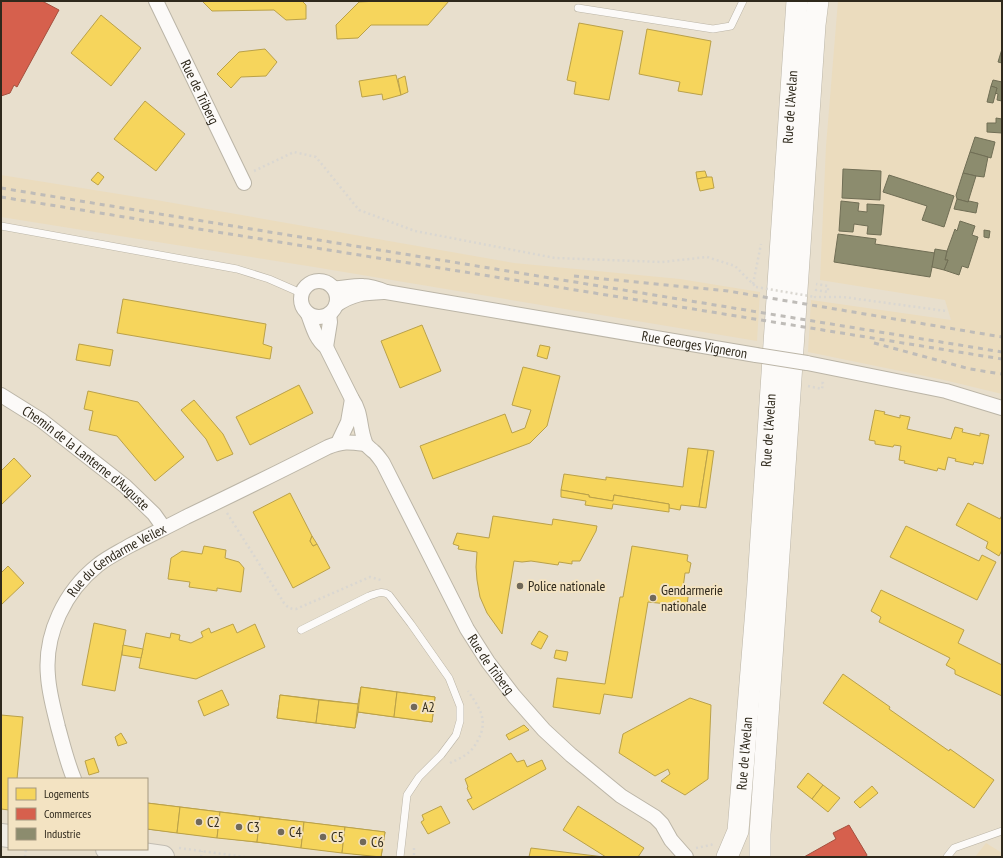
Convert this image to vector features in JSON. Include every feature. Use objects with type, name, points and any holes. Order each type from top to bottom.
[{"type":"main road","name":"Rue de l'Avelan","points":[[721,850],[738,831],[757,589],[797,1]]},
{"type":"main road","name":"Rue de l'Avelan","points":[[760,857],[761,818],[811,81],[818,1]]},
{"type":"main road","points":[[112,850],[139,855],[168,852]]},
{"type":"street","name":"Rue de Triberg","points":[[156,1],[243,180]]},
{"type":"street","points":[[326,347],[332,310],[337,299],[334,288],[325,281],[319,280],[313,281],[304,288],[300,299],[301,304],[308,314],[318,317],[324,316],[332,310]]},
{"type":"street","name":"Rue Georges Vigneron","points":[[334,288],[365,286],[386,292],[807,363],[946,391],[1002,408]]},
{"type":"street","name":"Rue Georges Vigneron","points":[[332,310],[352,296],[364,293],[386,292]]},
{"type":"street","name":"Rue de Triberg","points":[[308,314],[315,334],[320,342],[326,347],[358,411],[366,444],[374,451],[383,463],[467,629],[488,662],[514,696],[544,730],[571,755],[621,796],[655,817],[662,824],[671,840],[677,857]]},
{"type":"street","name":"Chemin de la Lanterne d'Auguste","points":[[1,395],[42,420],[125,486],[154,514],[164,528]]},
{"type":"street","points":[[338,443],[348,422],[352,400]]},
{"type":"street","points":[[338,443],[349,442],[366,444]]},
{"type":"street","name":"Rue du Gendarme Veilex","points":[[74,778],[67,760],[50,696],[47,660],[49,644],[54,626],[68,599],[77,586],[99,564],[117,552],[338,443]]},
{"type":"street","name":"Rue de Triberg","points":[[671,840],[688,853]]},
{"type":"lane","points":[[578,8],[713,29],[731,26],[743,1]]},
{"type":"lane","points":[[1,226],[237,269],[269,279],[301,293]]},
{"type":"lane","points":[[301,630],[369,596],[380,592],[386,593],[411,624],[449,678],[454,689],[460,706],[460,721],[456,735],[441,755],[419,777],[408,795],[400,857]]},
{"type":"lane","points":[[947,857],[954,848],[1002,831]]},
{"type":"path","points":[[243,180],[294,152],[316,157],[359,210],[416,231],[555,258],[662,262],[707,257],[735,266],[756,287],[815,297],[843,297],[946,311]]},
{"type":"path","points":[[816,290],[828,292],[828,286],[817,284]]},
{"type":"path","points":[[809,387],[822,389],[823,383]]},
{"type":"path","points":[[225,510],[284,603],[291,609],[296,609],[370,577],[385,581]]},
{"type":"path","points":[[450,763],[469,752],[481,735],[483,727],[482,714],[479,707],[466,688]]},
{"type":"path","points":[[414,843],[414,857]]},
{"type":"path","points":[[688,853],[711,845],[721,850]]},
{"type":"path","points":[[168,852],[202,851],[245,857]]},
{"type":"path","points":[[201,857],[202,851]]},
{"type":"shaded area","points":[[838,1],[1002,1],[1002,394],[944,380],[808,352],[811,300],[951,320],[945,300],[820,280],[826,146]]},
{"type":"shaded area","points":[[1,175],[156,200],[514,263],[680,279],[760,292],[757,341],[314,267],[1,217]]},
{"type":"shaded area","points":[[986,843],[1002,853],[1002,857],[975,857]]},
{"type":"building: Logements","points":[[202,1],[302,1],[306,5],[306,19],[286,20],[274,10],[212,11]]},
{"type":"building: Logements","points":[[449,1],[428,25],[371,25],[358,38],[337,39],[336,25],[359,2]]},
{"type":"building: Logements","points":[[101,15],[141,48],[111,86],[71,53]]},
{"type":"building: Logements","points":[[579,23],[623,31],[609,100],[574,94],[576,82],[567,80]]},
{"type":"building: Logements","points":[[647,29],[711,41],[702,95],[678,91],[680,82],[639,74]]},
{"type":"building: Logements","points":[[265,49],[277,62],[266,76],[241,77],[231,88],[217,74],[239,52]]},
{"type":"building: Logements","points":[[396,75],[401,95],[383,100],[382,94],[362,97],[359,81]]},
{"type":"building: Logements","points":[[405,76],[408,92],[401,95],[398,79]]},
{"type":"building: Logements","points":[[145,101],[185,134],[156,171],[114,139]]},
{"type":"building: Logements","points":[[705,171],[707,177],[697,179],[696,172]]},
{"type":"building: Logements","points":[[98,172],[104,177],[98,185],[91,180]]},
{"type":"building: Logements","points":[[712,177],[714,188],[700,191],[697,179]]},
{"type":"building: Logements","points":[[123,299],[266,324],[263,344],[272,347],[270,359],[117,333]]},
{"type":"building: Logements","points":[[422,325],[441,371],[400,388],[381,341]]},
{"type":"building: Logements","points":[[79,344],[113,350],[110,366],[76,360]]},
{"type":"building: Logements","points":[[540,345],[550,347],[547,359],[537,356]]},
{"type":"building: Logements","points":[[523,367],[560,376],[547,426],[530,443],[433,479],[420,446],[505,414],[512,433],[525,428],[531,410],[512,405]]},
{"type":"building: Logements","points":[[299,385],[313,413],[250,445],[236,417]]},
{"type":"building: Logements","points":[[88,391],[138,402],[184,457],[155,481],[117,436],[89,430],[93,411],[84,409]]},
{"type":"building: Logements","points":[[194,400],[223,434],[233,454],[217,461],[206,439],[181,410]]},
{"type":"building: Logements","points":[[875,410],[900,418],[900,415],[910,417],[907,429],[951,439],[955,427],[963,429],[962,432],[980,436],[980,433],[989,435],[983,464],[974,462],[973,465],[955,461],[956,459],[948,457],[945,470],[938,468],[937,471],[904,463],[905,461],[899,460],[901,446],[894,445],[893,447],[875,444],[875,441],[869,440]]},
{"type":"building: Logements","points":[[688,448],[708,450],[699,507],[681,505],[680,510],[669,508],[669,504],[614,495],[613,501],[561,490],[564,474],[606,480],[606,477],[683,487]]},
{"type":"building: Logements","points":[[708,450],[714,451],[706,508],[699,507]]},
{"type":"building: Logements","points":[[14,458],[31,476],[1,505],[1,471]]},
{"type":"building: Logements","points":[[561,490],[613,501],[614,495],[669,504],[669,512],[613,504],[612,509],[585,505],[586,501],[561,497]]},
{"type":"building: Logements","points":[[290,493],[312,536],[310,541],[313,546],[317,544],[330,568],[293,588],[253,512]]},
{"type":"building: Logements","points":[[968,503],[1000,519],[1002,515],[1002,550],[999,556],[986,548],[988,542],[956,525]]},
{"type":"building: Logements","points":[[493,516],[552,525],[553,519],[597,526],[596,531],[580,561],[572,561],[572,564],[559,562],[558,565],[531,561],[514,561],[502,634],[487,613],[480,597],[476,567],[477,552],[458,549],[459,546],[453,544],[457,533],[489,538]]},
{"type":"building: Logements","points":[[906,526],[979,561],[982,555],[996,562],[977,600],[890,557]]},
{"type":"building: Logements","points":[[312,536],[317,544],[313,546],[310,541]]},
{"type":"building: Logements","points":[[204,546],[226,550],[225,558],[239,562],[244,568],[241,592],[217,588],[217,591],[189,587],[190,582],[168,579],[171,558],[182,551],[202,554]]},
{"type":"building: Logements","points":[[632,546],[688,555],[687,561],[691,563],[689,573],[685,573],[683,588],[689,589],[687,606],[648,602],[632,698],[604,694],[600,714],[553,707],[557,678],[605,684],[620,597],[623,597]]},
{"type":"building: Logements","points":[[8,566],[24,583],[1,605],[1,573]]},
{"type":"building: Logements","points":[[881,590],[964,630],[958,643],[1002,665],[1002,696],[955,674],[955,670],[946,665],[950,658],[879,622],[881,617],[871,611]]},
{"type":"building: Logements","points":[[94,623],[126,630],[115,691],[82,685]]},
{"type":"building: Logements","points":[[233,624],[237,633],[255,624],[265,647],[196,679],[139,668],[146,633],[170,638],[171,633],[180,635],[179,640],[191,643],[203,637],[201,632],[209,628],[211,633]]},
{"type":"building: Logements","points":[[539,631],[548,636],[541,649],[531,644]]},
{"type":"building: Logements","points":[[123,645],[143,649],[141,658],[122,655]]},
{"type":"building: Logements","points":[[556,650],[568,652],[566,661],[554,658]]},
{"type":"building: Logements","points":[[843,674],[890,707],[889,709],[994,780],[974,808],[823,703]]},
{"type":"building: Logements","points":[[361,687],[435,697],[432,722],[358,712],[355,728],[277,718],[280,695],[358,704]]},
{"type":"building: Logements","points":[[361,687],[397,692],[394,717],[358,712]]},
{"type":"building: Logements","points":[[222,690],[229,705],[204,716],[198,701]]},
{"type":"building: Logements","name":"A2","points":[[397,692],[435,697],[432,722],[394,717]]},
{"type":"building: Logements","points":[[280,695],[319,700],[316,723],[277,718]]},
{"type":"building: Logements","points":[[690,698],[711,705],[708,779],[685,795],[661,781],[670,774],[668,769],[655,776],[619,753],[623,734]]},
{"type":"building: Logements","points":[[319,700],[358,704],[355,728],[316,723]]},
{"type":"building: Logements","points":[[1,715],[23,717],[17,778],[8,778],[8,810],[1,809]]},
{"type":"building: Logements","points":[[524,725],[529,730],[509,740],[506,735]]},
{"type":"building: Logements","points":[[121,733],[127,743],[118,746],[115,737]]},
{"type":"building: Logements","points":[[511,753],[517,762],[524,760],[527,767],[542,760],[546,769],[473,810],[467,800],[472,798],[467,788],[465,779]]},
{"type":"building: Logements","points":[[94,758],[99,772],[89,775],[85,761]]},
{"type":"building: Logements","points":[[808,773],[823,785],[812,799],[797,787]]},
{"type":"building: Logements","points":[[823,785],[840,798],[828,812],[812,799]]},
{"type":"building: Logements","points":[[872,786],[878,793],[860,808],[854,802]]},
{"type":"building: Logements","points":[[148,803],[385,832],[381,857],[148,829]]},
{"type":"building: Logements","points":[[148,803],[180,807],[177,833],[148,829]]},
{"type":"building: Logements","points":[[441,806],[450,823],[428,834],[421,822],[424,820],[422,815]]},
{"type":"building: Logements","points":[[578,806],[644,848],[638,857],[606,857],[563,830]]},
{"type":"building: Logements","name":"C2","points":[[180,807],[220,812],[217,838],[177,833]]},
{"type":"building: Logements","name":"C3","points":[[220,812],[260,817],[257,842],[217,838]]},
{"type":"building: Logements","name":"C4","points":[[260,817],[304,822],[301,848],[257,842]]},
{"type":"building: Logements","name":"C5","points":[[304,822],[345,827],[342,853],[301,848]]},
{"type":"building: Logements","name":"C6","points":[[345,827],[385,832],[381,857],[342,853]]},
{"type":"building: Logements","points":[[531,848],[604,857],[529,857]]},
{"type":"building: Commerces","points":[[1,1],[42,1],[59,10],[17,87],[14,85],[10,93],[1,96]]},
{"type":"building: Commerces","points":[[849,825],[867,855],[866,857],[804,857],[836,839],[833,833]]},
{"type":"building: Industrie","points":[[1002,49],[1002,63],[998,62]]},
{"type":"building: Industrie","points":[[993,80],[1002,82],[1002,101],[997,100],[998,94],[995,93],[997,88],[991,86]]},
{"type":"building: Industrie","points":[[991,86],[997,88],[993,103],[987,102]]},
{"type":"building: Industrie","points":[[996,118],[1002,119],[1002,133],[987,132],[987,123],[996,123]]},
{"type":"building: Industrie","points":[[975,137],[995,142],[991,158],[970,152]]},
{"type":"building: Industrie","points":[[970,152],[988,157],[984,177],[963,173]]},
{"type":"building: Industrie","points":[[843,169],[881,171],[880,200],[842,198]]},
{"type":"building: Industrie","points":[[963,173],[976,176],[968,202],[957,199],[956,195]]},
{"type":"building: Industrie","points":[[889,175],[954,196],[944,227],[922,220],[927,206],[883,192]]},
{"type":"building: Industrie","points":[[957,199],[978,203],[976,213],[954,209]]},
{"type":"building: Industrie","points":[[841,201],[859,203],[858,211],[867,212],[867,204],[884,205],[881,235],[867,234],[868,226],[854,224],[853,232],[839,231]]},
{"type":"building: Industrie","points":[[960,221],[975,226],[972,235],[978,237],[968,268],[962,266],[959,275],[944,270],[948,260],[945,260],[947,251],[955,229],[957,231]]},
{"type":"building: Industrie","points":[[984,230],[990,231],[989,238],[984,237]]},
{"type":"building: Industrie","points":[[838,234],[876,239],[875,244],[935,253],[930,277],[834,262]]},
{"type":"building: Industrie","points":[[935,249],[947,251],[945,260],[948,260],[944,270],[932,267]]},
{"type":"railway","points":[[1,188],[1002,352]]},
{"type":"railway","points":[[1,197],[1002,359]]},
{"type":"railway","points":[[574,276],[728,291],[1002,337]]},
{"type":"railway","points":[[874,343],[970,369],[1002,374]]},
{"type":"place","name":"Police nationale","points":[[520,586]]},
{"type":"place","name":"Gendarmerie nationale","points":[[653,598]]},
{"type":"place","name":"A2","points":[[414,707]]},
{"type":"place","name":"C2","points":[[199,822]]},
{"type":"place","name":"C3","points":[[239,827]]},
{"type":"place","name":"C4","points":[[281,832]]},
{"type":"place","name":"C5","points":[[323,837]]},
{"type":"place","name":"C6","points":[[363,842]]}]
